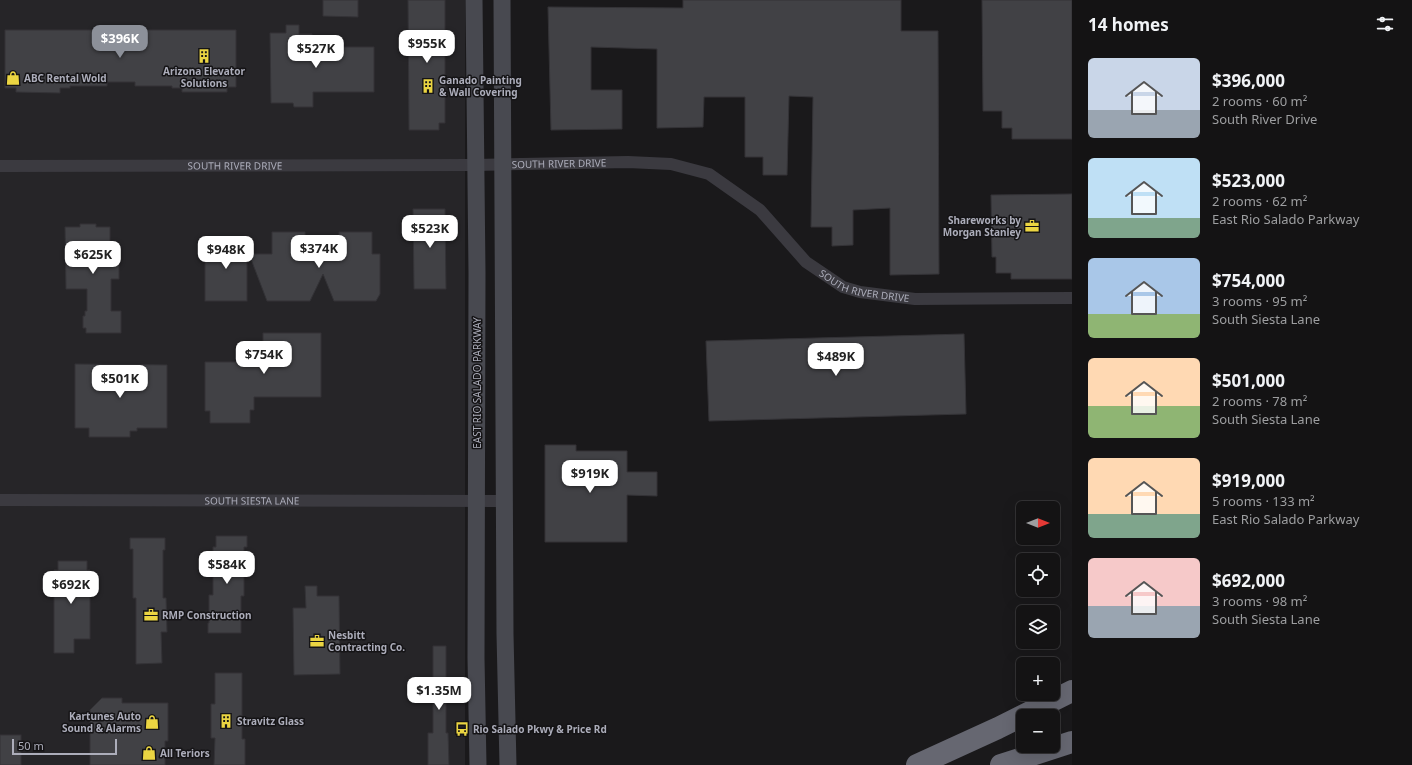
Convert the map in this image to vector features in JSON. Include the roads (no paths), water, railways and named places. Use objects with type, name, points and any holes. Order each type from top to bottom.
[{"type":"highway","points":[[917,765],[998,728],[1072,690]]},
{"type":"highway","points":[[1001,765],[1072,742]]},
{"type":"main road","name":"EAST RIO SALADO PARKWAY","points":[[474,0],[477,501],[476,665],[478,765]]},
{"type":"main road","points":[[502,0],[505,634],[508,765]]},
{"type":"street","name":"SOUTH RIVER DRIVE","points":[[0,166],[503,165],[628,162],[672,164],[709,174],[760,210],[806,262],[843,287],[860,292],[915,299],[1072,298]]},
{"type":"street","name":"SOUTH SIESTA LANE","points":[[0,500],[504,501]]},
{"type":"place","name":"Arizona Elevator Solutions","points":[[204,56]]},
{"type":"place","name":"ABC Rental Wold","points":[[13,78]]},
{"type":"place","name":"Ganado Painting & Wall Covering","points":[[428,86]]},
{"type":"place","name":"Shareworks by Morgan Stanley","points":[[1032,226]]},
{"type":"place","name":"RMP Construction","points":[[151,615]]},
{"type":"place","name":"Nesbitt Contracting Co.","points":[[317,641]]},
{"type":"place","name":"Stravitz Glass","points":[[226,721]]},
{"type":"place","name":"Kartunes Auto Sound & Alarms","points":[[152,722]]},
{"type":"place","name":"Rio Salado Pkwy & Price Rd","points":[[462,729]]},
{"type":"place","name":"All Teriors","points":[[149,753]]}]
